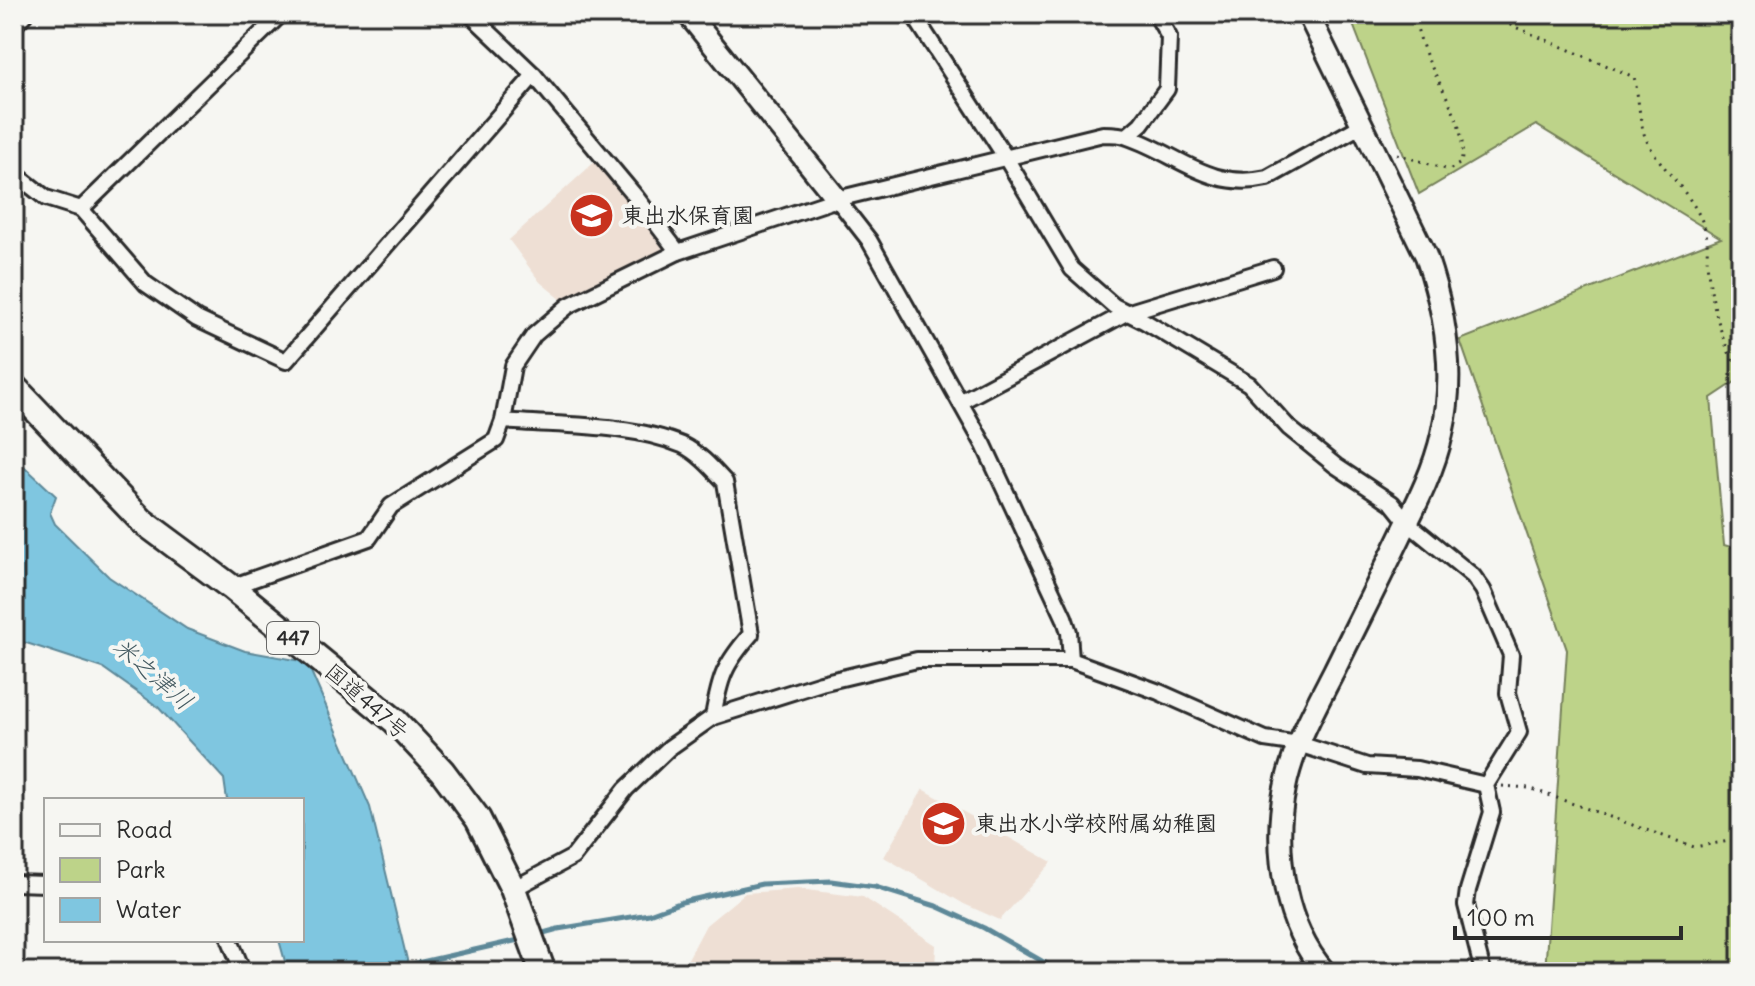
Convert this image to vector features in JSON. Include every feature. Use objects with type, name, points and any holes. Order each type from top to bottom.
[{"type":"highway","name":"国道447号","points":[[14,387],[142,521],[231,587],[395,721],[442,771],[478,819],[513,889],[543,972]]},
{"type":"street","points":[[14,26],[25,14]]},
{"type":"street","points":[[81,209],[281,14]]},
{"type":"street","points":[[470,14],[534,75],[678,252]]},
{"type":"street","points":[[688,14],[869,240],[960,402],[1022,522],[1064,617],[1069,632],[1071,660]]},
{"type":"street","points":[[913,14],[1006,158],[1072,269],[1126,313],[1249,384],[1289,428],[1336,466],[1392,503],[1408,523],[1473,576],[1483,590],[1511,655],[1508,693],[1519,732],[1486,785],[1492,812],[1468,890],[1466,905],[1483,972]]},
{"type":"street","points":[[1127,136],[1141,124],[1167,89],[1169,37],[1156,14]]},
{"type":"street","points":[[1308,14],[1426,256],[1444,320],[1449,397],[1442,437],[1426,484],[1299,744],[1285,786],[1280,852],[1293,916],[1308,948],[1325,972]]},
{"type":"street","points":[[14,173],[46,198],[81,209],[146,284],[197,319],[286,361],[534,75]]},
{"type":"street","points":[[231,587],[369,538],[391,506],[496,440],[503,421],[513,366],[534,335],[568,306],[678,252],[837,199],[1103,134],[1127,136],[1203,173],[1227,181],[1250,182],[1267,178],[1364,124]]},
{"type":"street","points":[[960,402],[1126,313],[1273,268]]},
{"type":"street","points":[[503,421],[640,432],[685,446],[725,482],[751,634],[731,657],[721,677],[713,717]]},
{"type":"street","points":[[513,889],[573,857],[626,789],[669,748],[713,717],[821,683],[917,660],[1071,660],[1159,692],[1265,739],[1299,744],[1367,766],[1417,769],[1486,785]]},
{"type":"street","points":[[14,883],[44,884]]},
{"type":"street","points":[[231,942],[243,972]]},
{"type":"path","points":[[1397,154],[1449,170],[1461,163],[1465,147],[1454,114],[1425,53],[1413,14]]},
{"type":"path","points":[[1498,14],[1508,24],[1634,77],[1646,140],[1697,209],[1706,233],[1708,270],[1721,338],[1735,365],[1741,367]]},
{"type":"path","points":[[1486,785],[1529,788],[1656,836],[1694,847],[1741,839]]},
{"type":"shaded area","name":"東出水保育園","points":[[599,158],[668,247],[562,300],[540,282],[509,240]]},
{"type":"shaded area","name":"東出水小学校附属幼稚園","points":[[923,789],[1052,862],[1000,920],[964,904],[884,857]]},
{"type":"shaded area","points":[[798,889],[863,897],[936,945],[935,972],[681,972],[706,925],[745,893]]},
{"type":"green space","points":[[1349,14],[1741,14],[1741,378],[1711,398],[1724,545],[1741,550],[1741,972],[1545,972],[1567,650],[1460,340],[1721,238],[1536,125],[1419,194]]},
{"type":"water","name":"米之津川","points":[[14,457],[56,496],[50,513],[55,524],[109,577],[187,629],[245,651],[301,661],[309,667],[370,807],[410,972],[288,972],[280,942],[304,942],[304,798],[227,798],[224,779],[158,707],[103,668],[14,639]]},
{"type":"waterway","points":[[536,935],[649,914],[682,902],[762,884],[831,881],[875,887],[936,906],[984,928],[1061,972]]},
{"type":"waterway","points":[[404,966],[523,939]]},
{"type":"place","name":"東出水保育園","points":[[591,215]]},
{"type":"place","name":"東出水小学校附属幼稚園","points":[[944,823]]}]
